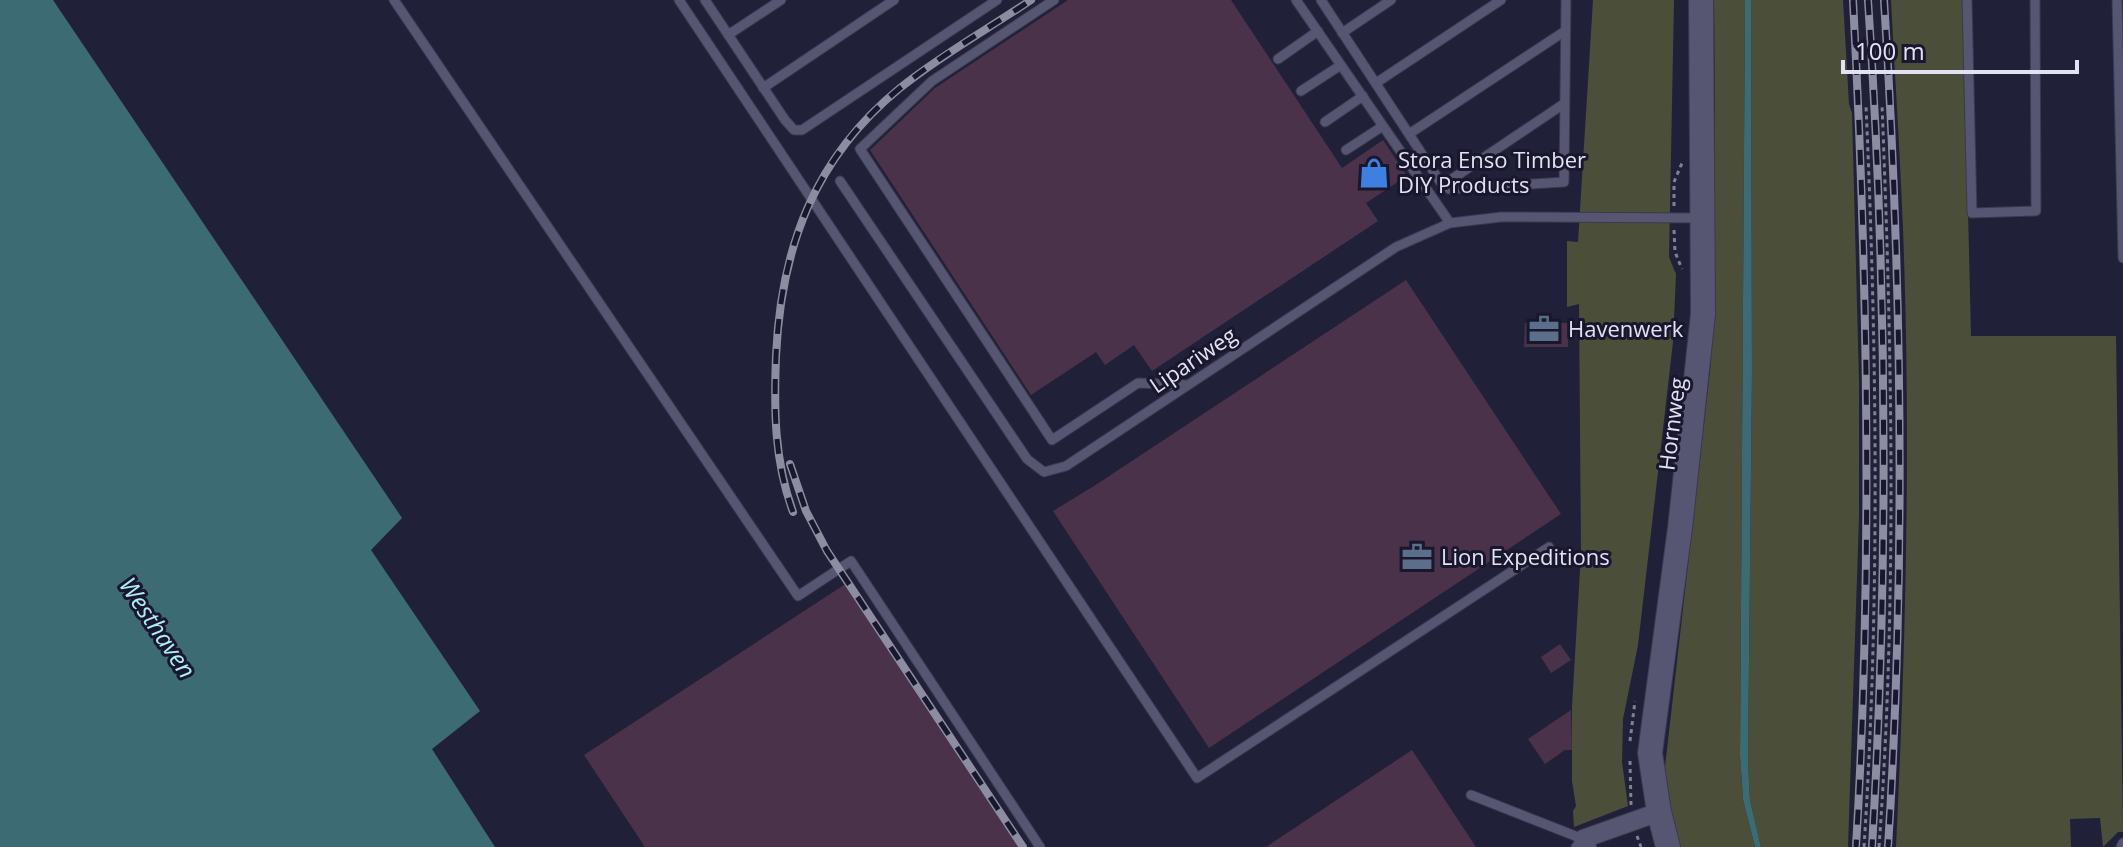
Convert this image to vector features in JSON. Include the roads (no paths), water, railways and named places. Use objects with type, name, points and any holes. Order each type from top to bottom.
[{"type":"street","name":"Hornweg","points":[[1668,847],[1650,753],[1680,528],[1703,314],[1701,0]]},
{"type":"street","points":[[1582,844],[1659,812]]},
{"type":"lane","points":[[394,0],[798,596],[851,561],[1040,847]]},
{"type":"lane","points":[[679,0],[1197,778],[1549,547]]},
{"type":"lane","points":[[705,0],[794,130],[802,130],[997,0]]},
{"type":"lane","points":[[728,35],[781,0]]},
{"type":"lane","points":[[763,88],[894,0]]},
{"type":"lane","points":[[1054,0],[932,81],[860,149],[1052,440],[1138,383],[1188,385]]},
{"type":"lane","points":[[1296,0],[1450,223]]},
{"type":"lane","points":[[1321,0],[1443,185],[1449,189],[1487,184],[1564,182],[1566,0]]},
{"type":"lane","points":[[1342,33],[1391,0]]},
{"type":"lane","points":[[1376,83],[1501,0]]},
{"type":"lane","points":[[1967,0],[1972,213],[2036,211],[2035,0]]},
{"type":"lane","points":[[2117,0],[2123,258]]},
{"type":"lane","points":[[1278,59],[1318,31]]},
{"type":"lane","points":[[1409,134],[1565,31]]},
{"type":"lane","points":[[1301,91],[1341,65]]},
{"type":"lane","points":[[1325,122],[1363,96]]},
{"type":"lane","points":[[1443,185],[1565,103]]},
{"type":"lane","points":[[1346,150],[1383,126]]},
{"type":"lane","name":"Lipariweg","points":[[840,181],[1027,459],[1044,472],[1066,466],[1396,247],[1450,223],[1501,217],[1702,218]]},
{"type":"lane","points":[[1471,795],[1582,844]]},
{"type":"water","name":"Westhaven","points":[[0,0],[53,0],[402,518],[371,550],[480,711],[432,749],[495,847],[0,847]]},
{"type":"water","points":[[1745,0],[1751,0],[1752,372],[1748,761],[1750,800],[1761,847],[1755,847],[1743,800],[1740,756]]},
{"type":"railway","points":[[793,512],[782,473],[777,434],[776,356],[785,278],[808,208],[824,175],[870,115],[932,64],[1031,0]]},
{"type":"railway","points":[[1853,0],[1862,212],[1866,424],[1865,635],[1856,847]]},
{"type":"railway","points":[[1868,0],[1879,212],[1884,424],[1881,635],[1872,847]]},
{"type":"railway","points":[[1884,0],[1895,211],[1900,423],[1898,635],[1888,847]]},
{"type":"railway","points":[[790,464],[806,511],[827,551],[1023,847]]},
{"type":"place","name":"Stora Enso Timber DIY Products","points":[[1374,173]]},
{"type":"place","name":"Havenwerk","points":[[1544,329]]},
{"type":"place","name":"Lion Expeditions","points":[[1417,557]]}]
